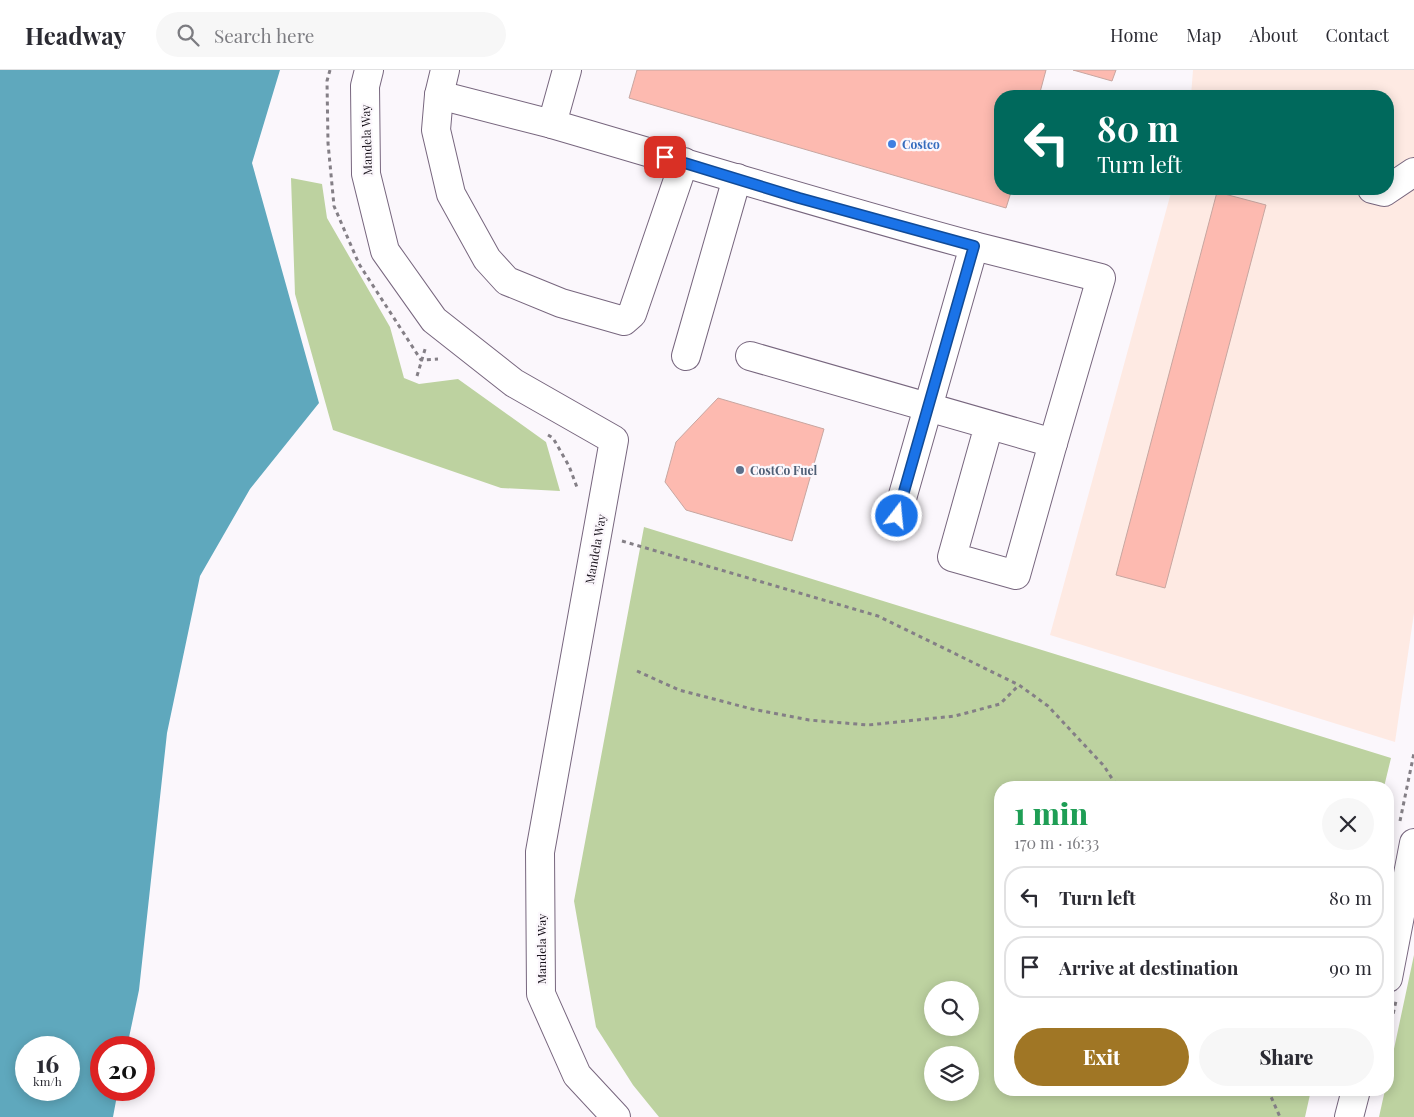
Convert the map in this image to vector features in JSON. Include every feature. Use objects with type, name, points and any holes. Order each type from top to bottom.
[{"type":"street","name":"Mandela Way","points":[[369,70],[365,86],[366,174],[385,251],[434,320],[514,382],[614,440],[540,852],[541,994],[577,1075],[616,1117]]},
{"type":"street","points":[[552,124],[567,70]]},
{"type":"street","points":[[684,162],[632,314],[624,320],[561,303],[507,281],[487,259],[450,194],[436,130],[442,82],[552,124],[684,162],[799,198],[974,246],[1101,278],[1016,575],[952,557],[989,425]]},
{"type":"street","points":[[1394,185],[1414,172]]},
{"type":"street","points":[[686,356],[737,178]]},
{"type":"street","points":[[897,516],[974,246]]},
{"type":"street","points":[[750,356],[1053,443]]},
{"type":"street","points":[[1394,932],[1407,832]]},
{"type":"path","points":[[330,70],[327,81],[328,144],[334,206],[359,264],[421,360],[436,358],[444,363]]},
{"type":"path","points":[[546,433],[552,438],[569,466],[579,492]]},
{"type":"path","points":[[597,534],[878,616],[1019,685],[1048,706],[1104,766],[1114,781]]},
{"type":"path","points":[[637,671],[679,690],[752,708],[809,720],[868,725],[964,713],[1000,704],[1019,685]]},
{"type":"path","points":[[1407,832],[1414,753]]},
{"type":"path","points":[[1271,1096],[1280,1117]]},
{"type":"shaded area","points":[[1193,70],[1414,70],[1414,613],[1395,742],[1050,635],[1170,195],[1394,195],[1394,90],[1191,90]]},
{"type":"green space","points":[[291,178],[322,184],[327,218],[390,327],[404,378],[419,384],[458,379],[546,442],[560,491],[501,488],[333,430],[295,294]]},
{"type":"green space","points":[[644,527],[1391,758],[1385,781],[994,781],[994,1096],[1310,1096],[1305,1117],[659,1117],[633,1085],[596,1027],[574,901]]},
{"type":"green space","points":[[1414,955],[1414,1117],[1379,1117],[1384,1096],[1394,1096],[1394,1049]]},
{"type":"water","points":[[0,70],[280,70],[252,163],[319,403],[250,489],[200,576],[167,733],[139,990],[129,1036],[90,1036],[90,1101],[116,1101],[113,1117],[0,1117]]},
{"type":"building","name":"Costco","points":[[637,70],[1046,70],[1041,90],[994,90],[994,195],[1010,195],[1006,208],[629,98]]},
{"type":"building","points":[[1073,70],[1116,70],[1112,81]]},
{"type":"building","points":[[1216,195],[1228,195],[1266,205],[1165,588],[1116,575]]},
{"type":"building","name":"CostCo Fuel","points":[[718,398],[824,429],[792,541],[686,510],[665,482],[676,442]]},
{"type":"place","name":"Costco","points":[[892,144]]},
{"type":"place","name":"CostCo Fuel","points":[[740,470]]},
{"type":"route","points":[[665,157],[799,198],[974,246],[897,516]]}]
